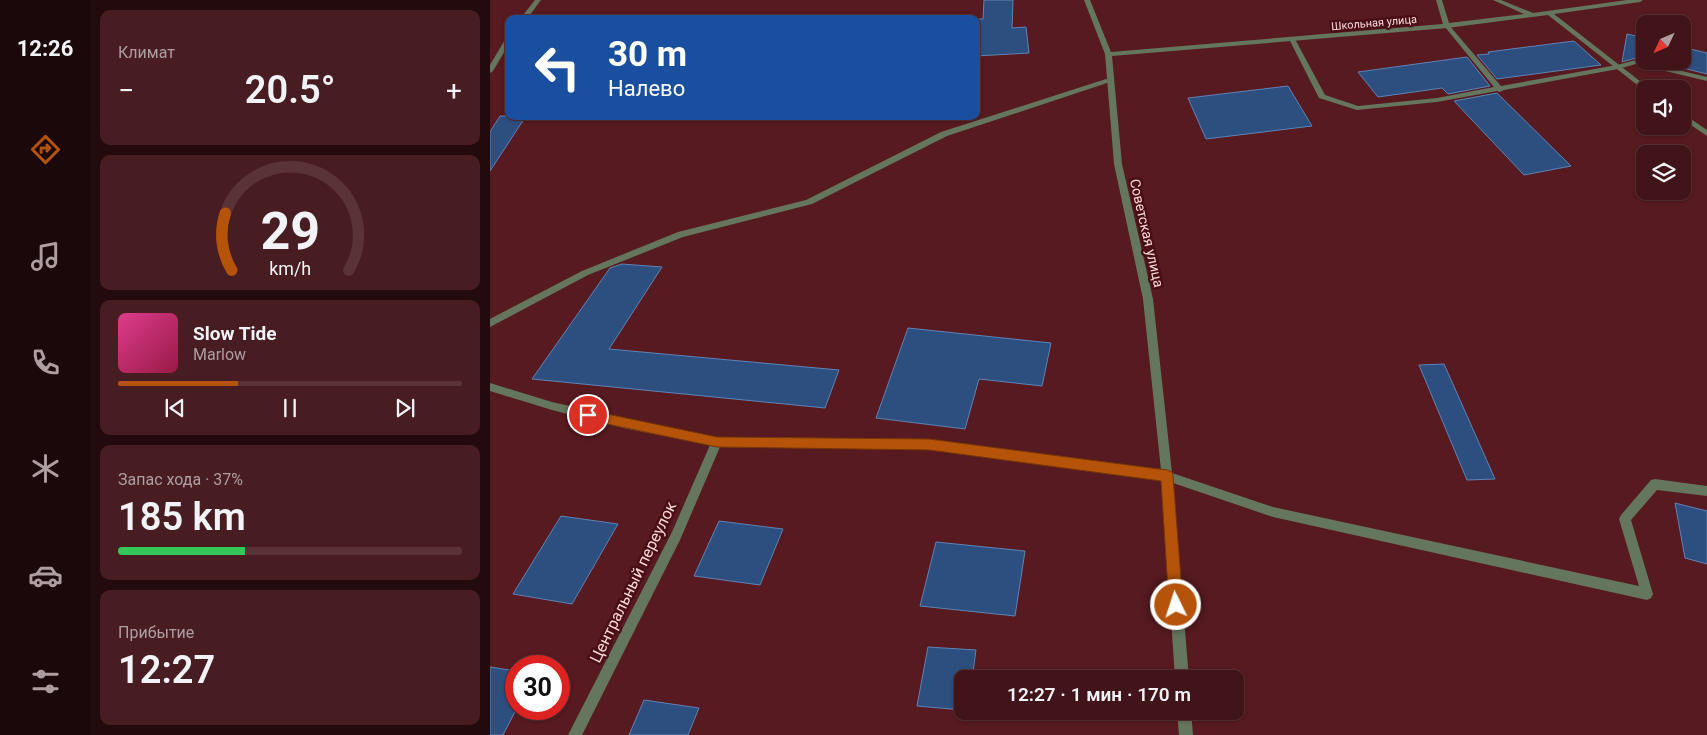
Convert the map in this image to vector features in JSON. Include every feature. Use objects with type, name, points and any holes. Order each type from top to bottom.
[{"type":"street","points":[[526,15],[538,0]]},
{"type":"street","name":"Советская улица","points":[[1086,0],[1108,54],[1118,164],[1148,300],[1167,476],[1181,670]]},
{"type":"street","points":[[1439,0],[1447,26],[1500,90]]},
{"type":"street","points":[[1496,0],[1534,16]]},
{"type":"street","name":"Школьная улица","points":[[1108,54],[1447,26],[1550,14],[1640,0]]},
{"type":"street","points":[[1550,14],[1636,81]]},
{"type":"street","points":[[1292,39],[1322,96],[1357,108],[1437,100],[1500,90],[1636,62],[1707,79]]},
{"type":"street","points":[[490,71],[505,45]]},
{"type":"street","points":[[490,323],[584,273],[681,234],[809,202],[944,134],[1109,81]]},
{"type":"street","points":[[1691,122],[1707,134]]},
{"type":"street","points":[[490,386],[552,406],[717,442],[929,444],[1167,476],[1273,512],[1647,594],[1625,519],[1655,484],[1707,490]]},
{"type":"street","name":"Центральный переулок","points":[[575,735],[676,536],[717,442]]},
{"type":"street","points":[[1185,720],[1186,735]]},
{"type":"building","points":[[984,0],[1013,0],[1012,28],[1026,27],[1029,53],[980,56],[980,19],[983,19]]},
{"type":"building","points":[[1627,34],[1636,36],[1636,58],[1622,62]]},
{"type":"building","points":[[1574,41],[1601,65],[1497,79],[1477,55],[1489,54],[1488,52]]},
{"type":"building","points":[[1691,49],[1707,53],[1707,74],[1691,70]]},
{"type":"building","points":[[1467,57],[1490,86],[1448,94],[1442,88],[1378,97],[1358,72]]},
{"type":"building","points":[[1288,86],[1312,126],[1206,139],[1188,98]]},
{"type":"building","points":[[1497,93],[1571,166],[1524,175],[1454,101]]},
{"type":"building","points":[[500,116],[505,116],[505,120],[523,120],[490,171],[490,132]]},
{"type":"building","points":[[622,264],[662,267],[609,349],[839,370],[825,408],[532,379],[610,268]]},
{"type":"building","points":[[908,328],[1051,343],[1042,386],[979,379],[965,429],[876,418]]},
{"type":"building","points":[[1444,364],[1495,479],[1467,480],[1419,365]]},
{"type":"building","points":[[1675,503],[1707,511],[1707,564],[1685,558]]},
{"type":"building","points":[[561,516],[618,524],[572,604],[513,594]]},
{"type":"building","points":[[719,521],[783,529],[760,585],[694,576]]},
{"type":"building","points":[[936,542],[1025,551],[1015,616],[920,606]]},
{"type":"building","points":[[928,647],[976,650],[973,670],[954,670],[954,709],[917,706]]},
{"type":"building","points":[[490,667],[505,669],[505,720],[511,720],[503,735],[490,735]]},
{"type":"building","points":[[644,700],[699,708],[688,735],[629,735]]},
{"type":"route","points":[[588,415],[717,442],[929,444],[1167,476],[1176,605]]}]
